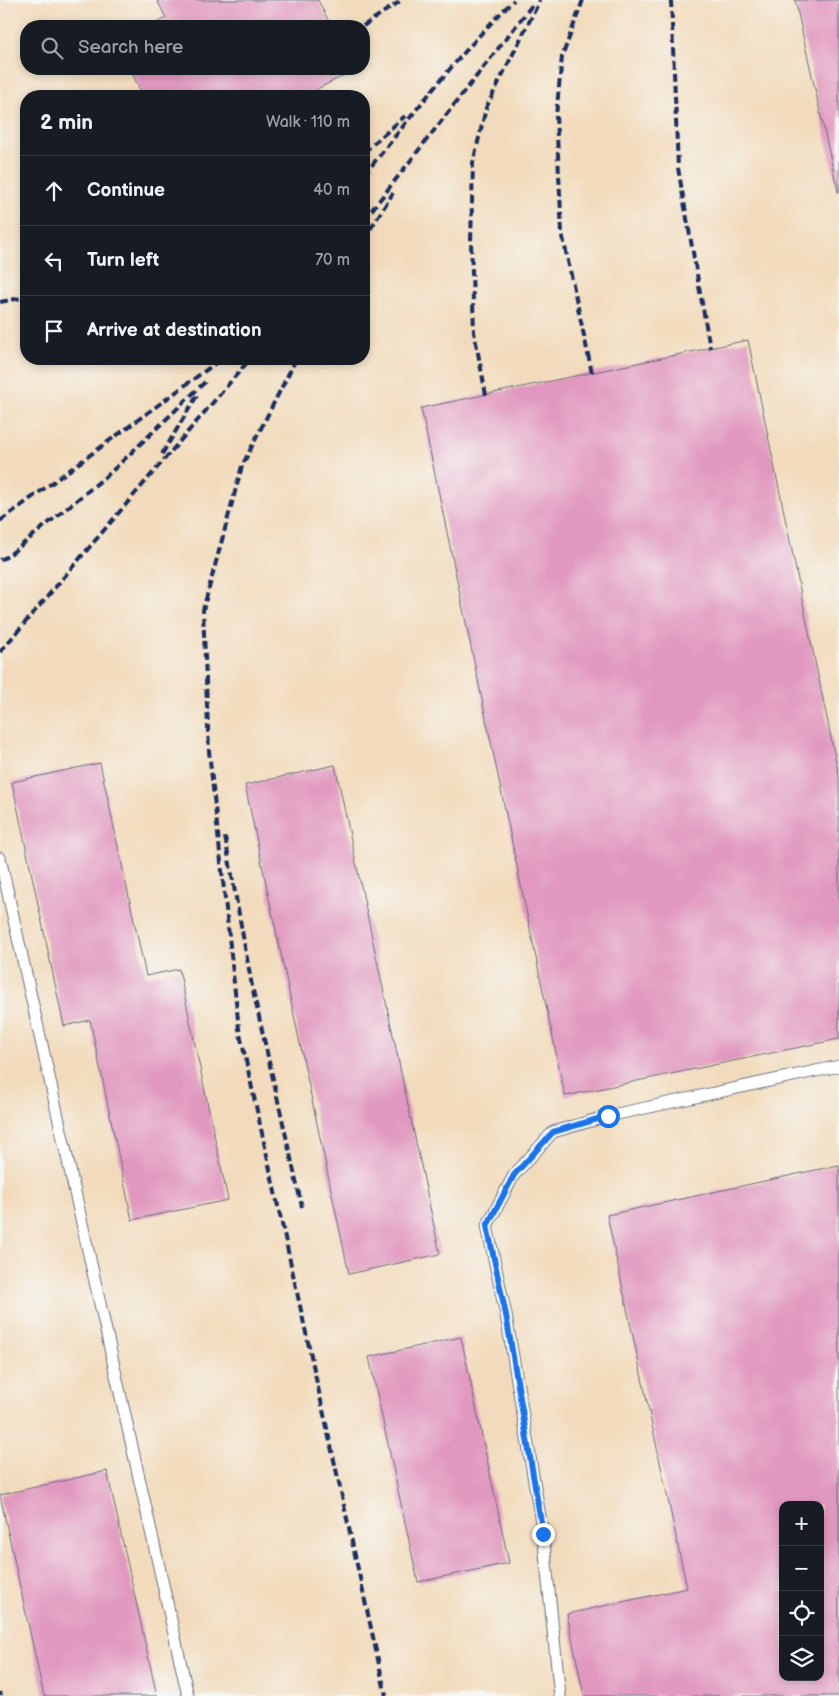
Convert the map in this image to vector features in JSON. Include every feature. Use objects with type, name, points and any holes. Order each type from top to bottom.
[{"type":"lane","points":[[0,858],[188,1696]]},
{"type":"lane","points":[[560,1696],[543,1534],[506,1315],[487,1226],[514,1175],[553,1132],[608,1116],[839,1066]]},
{"type":"building","points":[[157,0],[318,0],[328,20],[162,20],[166,18]]},
{"type":"building","points":[[795,0],[839,0],[839,192],[838,192]]},
{"type":"building","points":[[133,75],[345,75],[315,90],[140,90]]},
{"type":"building","points":[[748,340],[839,776],[839,1039],[565,1096],[421,408]]},
{"type":"building","points":[[100,763],[146,976],[179,969],[228,1200],[132,1220],[90,1020],[64,1026],[12,782]]},
{"type":"building","points":[[335,765],[440,1254],[349,1274],[245,785]]},
{"type":"building","points":[[839,1165],[839,1696],[584,1696],[567,1614],[687,1588],[607,1215]]},
{"type":"building","points":[[461,1337],[509,1563],[418,1582],[369,1357]]},
{"type":"building","points":[[107,1471],[157,1696],[44,1696],[0,1495]]},
{"type":"railway","points":[[370,21],[402,0]]},
{"type":"railway","points":[[370,168],[455,63],[514,0]]},
{"type":"railway","points":[[486,395],[474,332],[471,242],[473,163],[486,108],[540,0]]},
{"type":"railway","points":[[583,0],[562,57],[556,116],[562,233],[592,373]]},
{"type":"railway","points":[[671,0],[678,168],[710,348]]},
{"type":"railway","points":[[370,212],[533,4]]},
{"type":"railway","points":[[370,147],[405,116]]},
{"type":"railway","points":[[370,229],[393,193]]},
{"type":"railway","points":[[0,302],[20,298]]},
{"type":"railway","points":[[0,521],[213,365]]},
{"type":"railway","points":[[0,652],[245,365]]},
{"type":"railway","points":[[293,365],[242,466],[203,610],[209,751],[239,1029],[386,1696]]},
{"type":"railway","points":[[0,560],[8,556],[110,473],[205,382]]},
{"type":"railway","points":[[162,454],[198,394]]},
{"type":"railway","points":[[225,837],[252,986],[302,1207]]},
{"type":"railway","points":[[0,1692],[1,1696]]},
{"type":"route","points":[[543,1534],[506,1315],[487,1226],[514,1175],[553,1132],[608,1116]]}]
